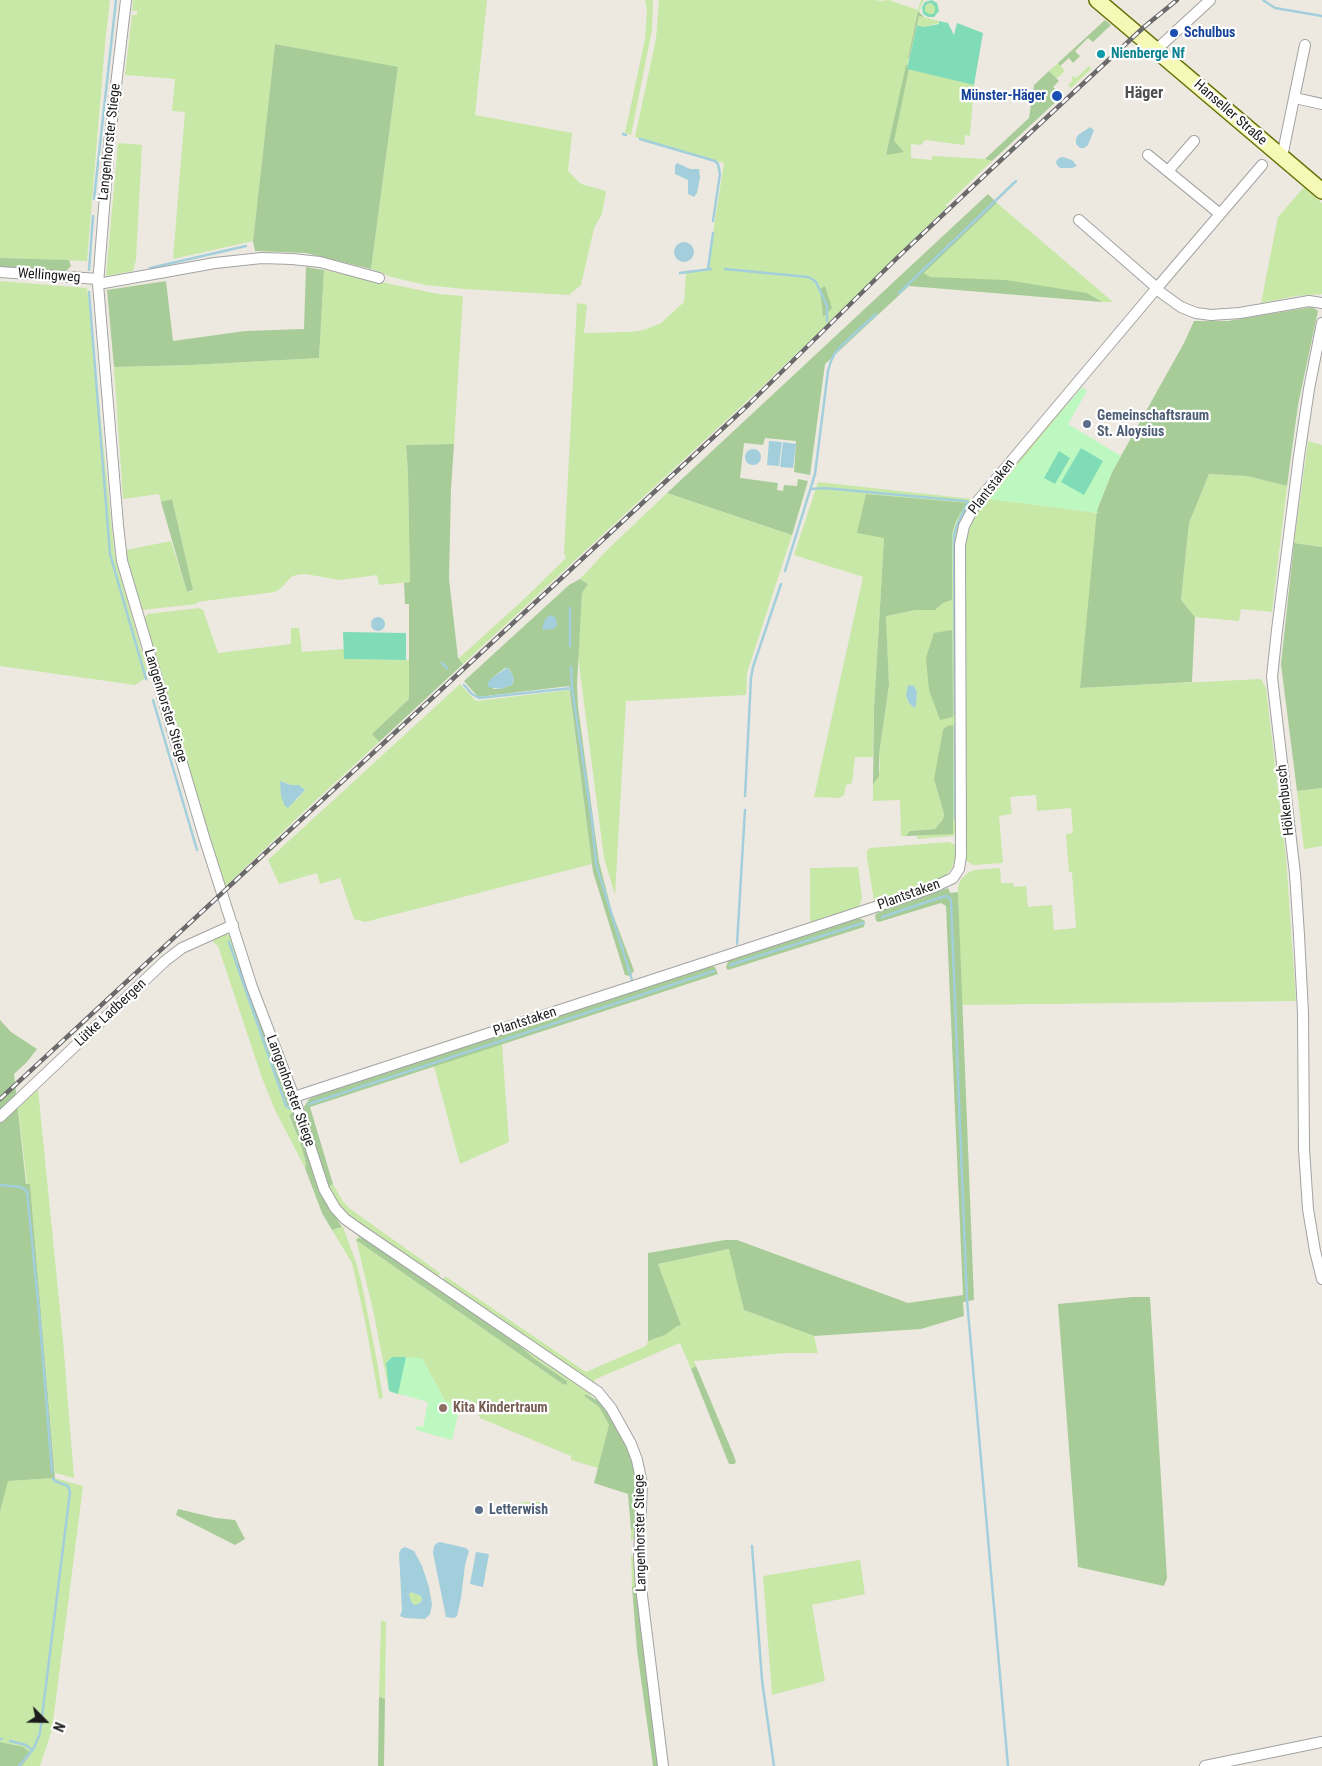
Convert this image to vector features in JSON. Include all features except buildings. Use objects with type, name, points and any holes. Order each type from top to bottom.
[{"type":"main road","name":"Hanseller Straße","points":[[1097,0],[1322,191]]},
{"type":"street","name":"Langenhorster Stiege","points":[[126,0],[109,145],[98,282],[122,561],[204,837],[252,987],[294,1097],[324,1189],[335,1208],[345,1219],[598,1392],[619,1421],[634,1452],[641,1476],[642,1500],[639,1558],[641,1587],[663,1766]]},
{"type":"street","points":[[1156,50],[1210,0]]},
{"type":"street","name":"Hanseller Straße","points":[[1280,156],[1283,152],[1305,45]]},
{"type":"street","points":[[1295,98],[1322,104]]},
{"type":"street","points":[[1168,172],[1194,141]]},
{"type":"street","points":[[1148,155],[1220,214]]},
{"type":"street","name":"Plantstaken","points":[[294,1097],[869,909],[943,884],[955,876],[959,869],[960,856],[960,556],[964,526],[970,512],[984,493],[1262,165]]},
{"type":"street","points":[[1079,220],[1157,289],[1174,303],[1188,310],[1211,316],[1309,301],[1322,303]]},
{"type":"street","points":[[98,282],[214,263],[262,258],[320,262],[379,278]]},
{"type":"street","name":"Wellingweg","points":[[0,272],[98,282]]},
{"type":"street","name":"Hölkenbusch","points":[[1322,323],[1302,436],[1272,669],[1295,874],[1303,1013],[1304,1149],[1308,1209],[1314,1251],[1322,1279]]},
{"type":"street","name":"Lütke Ladbergen","points":[[0,1117],[165,961],[182,948],[233,925]]},
{"type":"street","points":[[1205,1766],[1322,1742]]},
{"type":"green space","points":[[0,0],[110,0],[87,261],[0,258]]},
{"type":"green space","points":[[133,0],[487,0],[475,115],[572,133],[568,171],[581,184],[606,191],[602,214],[594,228],[581,285],[569,295],[464,289],[426,285],[391,277],[371,269],[398,68],[275,44],[253,241],[173,259],[185,112],[172,111],[175,79],[125,75],[132,15],[137,15],[137,11],[132,11]]},
{"type":"green space","points":[[645,0],[653,0],[652,30],[631,135],[625,133],[645,39],[647,11]]},
{"type":"green space","points":[[659,0],[889,0],[918,10],[921,0],[924,0],[920,11],[918,11],[909,59],[886,154],[903,152],[893,141],[909,69],[974,85],[970,136],[965,135],[964,145],[925,140],[921,145],[911,144],[911,158],[932,160],[932,156],[934,156],[992,161],[762,387],[463,664],[458,659],[566,558],[564,553],[577,303],[587,305],[584,333],[644,330],[661,323],[684,302],[686,272],[707,271],[724,163],[635,137],[656,39]],"holes":[[[825,286],[829,300],[823,317],[820,289]]]},
{"type":"green space","points":[[932,0],[937,3],[939,11],[934,17],[928,17],[923,14],[922,7],[925,2]],"holes":[[[931,3],[935,7],[933,14],[925,11],[927,4]]]},
{"type":"green space","points":[[930,3],[936,9],[930,15],[924,9]]},
{"type":"green space","points":[[918,11],[924,17],[919,16],[909,59],[908,58]]},
{"type":"green space","points":[[919,16],[939,21],[939,23],[923,27],[917,25]]},
{"type":"green space","points":[[1105,20],[1111,25],[1093,42],[1088,38],[1075,51],[1080,56],[1073,63],[1069,58],[1060,66],[1058,63]]},
{"type":"green space","points":[[939,21],[948,23],[954,35],[957,23],[983,33],[974,85],[907,69],[917,25],[923,27],[939,24]]},
{"type":"green space","points":[[275,44],[398,67],[371,269],[306,253],[255,251],[253,241]]},
{"type":"green space","points":[[1058,63],[1065,71],[1056,79],[1049,71]]},
{"type":"green space","points":[[906,65],[908,65],[907,69],[909,69],[894,141],[904,152],[886,155]]},
{"type":"green space","points":[[1089,66],[1091,69],[1071,88],[1068,85],[1073,80],[1071,78],[1073,76],[1076,78]]},
{"type":"green space","points":[[1049,71],[1059,81],[1053,87],[1062,96],[992,161],[985,159],[1029,118],[1034,85]]},
{"type":"green space","points":[[118,143],[142,145],[136,260],[133,271],[106,276]]},
{"type":"green space","points":[[1304,187],[1322,203],[1322,294],[1296,296],[1261,303],[1278,217]]},
{"type":"green space","points":[[988,194],[997,203],[924,273],[930,277],[1006,280],[1087,293],[1102,302],[909,286],[825,364],[810,475],[794,472],[796,441],[765,438],[763,445],[744,443],[740,478],[778,483],[777,490],[783,491],[784,485],[797,486],[798,479],[808,481],[792,535],[667,493]]},
{"type":"green space","points":[[997,203],[1113,302],[1102,302],[1087,293],[929,277],[924,273]]},
{"type":"green space","points":[[0,258],[69,260],[71,266],[65,272],[0,267]]},
{"type":"green space","points":[[306,267],[324,270],[319,358],[114,367],[107,290],[166,281],[173,341],[245,331],[304,329]]},
{"type":"green space","points":[[324,270],[438,294],[463,296],[454,444],[406,445],[410,582],[379,585],[377,575],[340,580],[305,574],[291,577],[275,592],[197,602],[197,604],[140,609],[127,567],[126,550],[171,541],[187,592],[193,591],[172,499],[161,502],[159,494],[123,499],[114,367],[319,358]]},
{"type":"green space","points":[[0,281],[87,288],[115,557],[149,676],[135,685],[0,666]]},
{"type":"green space","points":[[825,286],[832,308],[823,317],[820,289]]},
{"type":"green space","points":[[1312,307],[1318,311],[1298,405],[1287,486],[1247,476],[1209,474],[1189,523],[1181,600],[1195,617],[1192,682],[1080,688],[1097,510],[1112,472],[1184,343],[1194,321],[1228,321]]},
{"type":"green space","points":[[1082,387],[1087,391],[1068,424],[1121,456],[1112,472],[1097,510],[1098,513],[990,499]]},
{"type":"green space","points":[[1071,398],[991,499],[1098,513],[1080,688],[1261,679],[1266,688],[1286,857],[1296,1001],[961,1005],[958,887],[961,879],[968,873],[974,870],[1000,868],[1001,883],[1013,883],[1014,887],[1026,886],[1028,907],[1052,905],[1054,930],[1076,928],[1072,872],[1069,872],[1066,834],[1073,833],[1071,808],[1037,811],[1036,795],[1010,797],[1012,814],[999,816],[1003,863],[973,865],[965,860],[964,539],[975,511]]},
{"type":"green space","points":[[1308,441],[1322,445],[1322,547],[1294,543]]},
{"type":"green space","points":[[454,444],[449,579],[458,658],[463,664],[379,742],[372,734],[409,699],[409,604],[405,604],[404,583],[410,582],[406,445]]},
{"type":"green space","points":[[1081,448],[1103,461],[1084,495],[1061,482]]},
{"type":"green space","points":[[1059,451],[1070,458],[1055,484],[1044,478]]},
{"type":"green space","points":[[1209,474],[1247,476],[1287,486],[1272,612],[1241,609],[1239,621],[1195,617],[1181,600],[1189,523]]},
{"type":"green space","points":[[818,482],[972,499],[973,502],[966,517],[957,829],[953,836],[917,839],[917,836],[953,833],[934,779],[944,814],[943,819],[935,829],[910,831],[906,836],[901,836],[900,800],[873,801],[873,785],[877,780],[880,768],[879,755],[889,685],[886,616],[916,610],[935,610],[943,603],[952,600],[952,534],[956,521],[966,504],[866,494],[884,538],[873,757],[855,757],[852,783],[846,785],[844,795],[839,798],[814,797],[863,577],[794,555]],"holes":[[[914,686],[917,692],[916,705],[914,708],[906,696]]]},
{"type":"green space","points":[[667,493],[792,535],[747,673],[746,695],[626,701],[615,895],[604,858],[578,657],[582,593],[588,584],[580,579],[607,550]]},
{"type":"green space","points":[[866,494],[967,503],[956,521],[952,534],[952,600],[943,603],[935,610],[916,610],[886,616],[889,685],[879,755],[879,776],[873,785],[874,709],[884,538],[857,533]]},
{"type":"green space","points":[[172,499],[193,590],[187,592],[161,502]]},
{"type":"green space","points":[[1294,543],[1322,547],[1322,788],[1297,791],[1281,664]]},
{"type":"green space","points":[[580,579],[588,584],[582,593],[577,685],[578,707],[599,862],[612,912],[634,971],[630,976],[625,975],[593,872],[569,686],[478,697],[464,681],[569,585]],"holes":[[[505,668],[509,668],[514,680],[512,685],[493,689],[493,677]]]},
{"type":"green space","points":[[199,608],[203,610],[218,653],[291,644],[291,628],[299,628],[302,652],[344,649],[345,659],[409,660],[409,699],[373,734],[379,742],[225,887],[212,850],[143,619],[148,614]],"holes":[[[281,781],[291,785],[299,785],[305,790],[296,801]]]},
{"type":"green space","points":[[952,630],[953,717],[940,720],[929,690],[926,658],[934,633]]},
{"type":"green space","points":[[343,632],[406,633],[406,660],[344,659]]},
{"type":"green space","points":[[460,684],[476,701],[569,690],[592,864],[365,922],[354,919],[340,878],[320,884],[317,873],[279,884],[268,860]]},
{"type":"green space","points":[[953,725],[953,834],[906,836],[910,831],[935,829],[943,819],[944,814],[934,779],[943,730],[947,726]]},
{"type":"green space","points":[[1322,788],[1322,846],[1304,849],[1297,791]]},
{"type":"green space","points":[[949,842],[955,845],[956,857],[952,868],[943,879],[877,902],[874,901],[867,858],[867,851],[870,848]]},
{"type":"green space","points":[[858,867],[862,897],[859,908],[810,923],[810,868]]},
{"type":"green space","points":[[948,888],[950,893],[958,892],[974,1300],[963,1302],[964,1316],[921,1329],[814,1336],[744,1310],[729,1249],[658,1264],[681,1325],[665,1335],[648,1341],[648,1253],[725,1240],[737,1240],[908,1303],[963,1295],[946,906],[941,903],[879,922],[876,921],[875,915],[881,910]]},
{"type":"green space","points":[[859,918],[865,921],[864,927],[728,970],[726,968],[728,960]]},
{"type":"green space","points":[[225,934],[232,936],[253,1002],[250,1004],[256,1022],[286,1104],[290,1106],[292,1104],[294,1111],[289,1114],[289,1117],[301,1145],[305,1168],[275,1110],[262,1078],[218,946],[213,942],[215,938]]},
{"type":"green space","points":[[239,963],[251,995],[249,997],[237,967]]},
{"type":"green space","points":[[711,966],[715,967],[718,974],[310,1107],[333,1184],[328,1187],[305,1114],[304,1107],[309,1099],[327,1091]]},
{"type":"green space","points":[[253,1002],[292,1104],[290,1106],[286,1105],[279,1087],[250,1004]]},
{"type":"green space","points":[[0,1020],[11,1032],[37,1049],[14,1074],[26,1184],[30,1184],[55,1478],[8,1481],[0,1512]]},
{"type":"green space","points":[[502,1044],[509,1142],[460,1164],[434,1066]]},
{"type":"green space","points":[[38,1089],[63,1340],[74,1478],[55,1473],[30,1184],[27,1184],[18,1108]]},
{"type":"green space","points":[[294,1111],[323,1198],[342,1227],[332,1230],[322,1213],[305,1168],[306,1164],[301,1145],[289,1115]]},
{"type":"green space","points":[[333,1184],[349,1208],[440,1273],[439,1275],[435,1276],[342,1211],[328,1187]]},
{"type":"green space","points":[[343,1227],[362,1285],[383,1398],[379,1399],[352,1263],[332,1230]]},
{"type":"green space","points":[[360,1235],[366,1238],[601,1399],[631,1450],[637,1469],[639,1525],[638,1531],[631,1541],[631,1530],[637,1524],[637,1479],[633,1462],[613,1420],[603,1405],[593,1396],[586,1394],[584,1396],[599,1407],[609,1425],[598,1468],[571,1460],[571,1456],[480,1418],[478,1413],[480,1405],[463,1399],[460,1406],[445,1401],[422,1358],[410,1358],[401,1395],[398,1394],[406,1358],[392,1357],[386,1363],[389,1391],[373,1310],[356,1240]],"holes":[[[359,1238],[366,1239],[518,1344],[532,1357],[567,1381],[567,1384],[564,1385],[356,1240]]]},
{"type":"green space","points":[[359,1238],[366,1239],[518,1344],[532,1357],[567,1381],[567,1385],[564,1385],[356,1240]]},
{"type":"green space","points":[[730,1249],[744,1310],[814,1336],[818,1353],[786,1353],[694,1361],[696,1366],[691,1369],[680,1343],[594,1381],[610,1399],[636,1445],[645,1474],[646,1494],[644,1548],[645,1583],[666,1766],[642,1566],[645,1491],[643,1473],[635,1445],[613,1406],[597,1388],[446,1285],[443,1280],[445,1276],[586,1372],[646,1346],[648,1341],[665,1335],[681,1325],[658,1264]]},
{"type":"green space","points":[[1150,1297],[1167,1578],[1164,1586],[1078,1567],[1058,1304]]},
{"type":"green space","name":"Kita Kindertraum","points":[[392,1357],[422,1358],[445,1401],[460,1406],[452,1440],[416,1430],[417,1426],[423,1427],[428,1402],[389,1391],[386,1363]]},
{"type":"green space","points":[[392,1357],[406,1357],[398,1394],[389,1391],[386,1363]]},
{"type":"green space","points":[[696,1366],[734,1456],[736,1462],[734,1464],[729,1464],[691,1369]]},
{"type":"green space","points":[[586,1394],[600,1402],[608,1411],[626,1444],[633,1462],[637,1492],[636,1526],[631,1530],[628,1494],[594,1483],[609,1425],[599,1407],[584,1396]]},
{"type":"green space","points":[[55,1478],[83,1486],[52,1730],[40,1766],[22,1766],[31,1755],[24,1747],[0,1742],[0,1512],[7,1481]]},
{"type":"green space","points":[[524,1502],[540,1502],[544,1506],[546,1513],[542,1515],[518,1508],[519,1504]]},
{"type":"green space","points":[[178,1509],[216,1518],[235,1520],[245,1539],[235,1545],[176,1515]]},
{"type":"green space","points":[[631,1554],[634,1558],[639,1589],[632,1587]]},
{"type":"green space","points":[[860,1560],[865,1594],[812,1605],[825,1681],[772,1695],[763,1576]]},
{"type":"green space","points":[[632,1587],[637,1587],[660,1766],[653,1766],[637,1650]]},
{"type":"green space","points":[[411,1592],[421,1596],[422,1600],[420,1603],[415,1605],[412,1603],[409,1595]]},
{"type":"green space","points":[[381,1620],[386,1622],[385,1699],[383,1697],[379,1698]]},
{"type":"green space","points":[[379,1698],[385,1699],[384,1766],[378,1766]]},
{"type":"green space","points":[[0,1742],[24,1747],[31,1754],[22,1766],[0,1766]]},
{"type":"water","points":[[1090,127],[1094,130],[1088,145],[1080,148],[1076,144],[1076,139],[1078,135]]},
{"type":"water","points":[[1063,157],[1072,160],[1077,166],[1060,168],[1056,161]]},
{"type":"water","points":[[677,163],[690,169],[699,169],[700,177],[697,193],[694,197],[688,194],[688,180],[675,174]]},
{"type":"water","points":[[684,242],[691,245],[694,252],[691,259],[684,262],[677,259],[674,252],[677,245]]},
{"type":"water","points":[[769,441],[782,442],[779,466],[767,465]]},
{"type":"water","points":[[783,442],[796,444],[793,468],[780,467]]},
{"type":"water","points":[[753,449],[759,451],[761,457],[759,463],[753,465],[747,463],[745,457],[747,451]]},
{"type":"water","points":[[551,615],[556,618],[557,626],[553,629],[543,630],[542,627],[546,618]]},
{"type":"water","points":[[378,617],[383,619],[385,624],[383,629],[378,631],[373,629],[371,624],[373,619]]},
{"type":"water","points":[[508,667],[514,678],[512,685],[500,689],[488,687],[488,682],[493,677]]},
{"type":"water","points":[[908,685],[914,686],[917,692],[914,708],[906,696]]},
{"type":"water","points":[[280,781],[291,785],[299,785],[305,790],[288,808],[285,806],[281,796]]},
{"type":"water","points":[[440,1542],[466,1548],[469,1551],[457,1616],[454,1618],[446,1617],[433,1553],[434,1546]]},
{"type":"water","points":[[405,1547],[414,1551],[422,1566],[429,1587],[432,1605],[430,1614],[425,1619],[400,1616],[402,1610],[399,1553]],"holes":[[[411,1592],[421,1596],[422,1600],[415,1605],[412,1603],[409,1595]]]},
{"type":"water","points":[[476,1552],[489,1554],[483,1587],[470,1584]]},
{"type":"waterway","points":[[94,199],[116,0]]},
{"type":"waterway","points":[[1263,0],[1275,8],[1322,16]]},
{"type":"waterway","points":[[640,139],[715,161],[718,164],[720,174],[713,221]]},
{"type":"waterway","points":[[899,293],[1016,181]]},
{"type":"waterway","points":[[89,270],[93,216]]},
{"type":"waterway","points":[[708,269],[713,233]]},
{"type":"waterway","points":[[150,268],[246,246]]},
{"type":"waterway","points":[[680,273],[711,269]]},
{"type":"waterway","points":[[725,269],[808,277],[812,279],[816,282],[827,306],[827,321]]},
{"type":"waterway","points":[[89,292],[110,554],[146,679]]},
{"type":"waterway","points":[[785,571],[815,474],[828,371],[831,361],[842,345],[876,314]]},
{"type":"waterway","points":[[811,489],[824,488],[968,502],[954,535],[955,714]]},
{"type":"waterway","points":[[745,796],[751,678],[781,584]]},
{"type":"waterway","points":[[570,608],[570,646]]},
{"type":"waterway","points":[[442,663],[447,668]]},
{"type":"waterway","points":[[571,667],[572,688],[592,821],[596,864],[632,980]]},
{"type":"waterway","points":[[464,685],[472,694],[479,698],[572,688]]},
{"type":"waterway","points":[[153,700],[197,850]]},
{"type":"waterway","points":[[955,725],[955,819]]},
{"type":"waterway","points":[[737,944],[745,810]]},
{"type":"waterway","points":[[882,917],[942,897],[947,896],[951,902],[967,1300],[1008,1766]]},
{"type":"waterway","points":[[730,965],[863,923]]},
{"type":"waterway","points":[[229,942],[286,1106],[291,1109]]},
{"type":"waterway","points":[[309,1104],[714,971]]},
{"type":"waterway","points":[[0,1185],[21,1187],[27,1191],[52,1472]]},
{"type":"waterway","points":[[19,1766],[34,1748],[40,1733],[70,1492],[68,1486],[55,1481],[53,1478]]},
{"type":"waterway","points":[[752,1546],[762,1680],[774,1766]]},
{"type":"waterway","points":[[10,1741],[26,1745],[32,1750]]},
{"type":"railway","points":[[0,1099],[748,405],[896,259],[987,173],[1144,27],[1177,0]]},
{"type":"place","name":"Schulbus","points":[[1174,33]]},
{"type":"place","name":"Nienberge Nf","points":[[1101,54]]},
{"type":"place","name":"Münster-Häger","points":[[1057,96]]},
{"type":"place","name":"Gemeinschaftsraum St. Aloysius","points":[[1087,424]]},
{"type":"place","name":"Kita Kindertraum","points":[[443,1408]]},
{"type":"place","name":"Letterwish","points":[[479,1510]]},
{"type":"district","name":"Häger","points":[[1144,94]]}]
